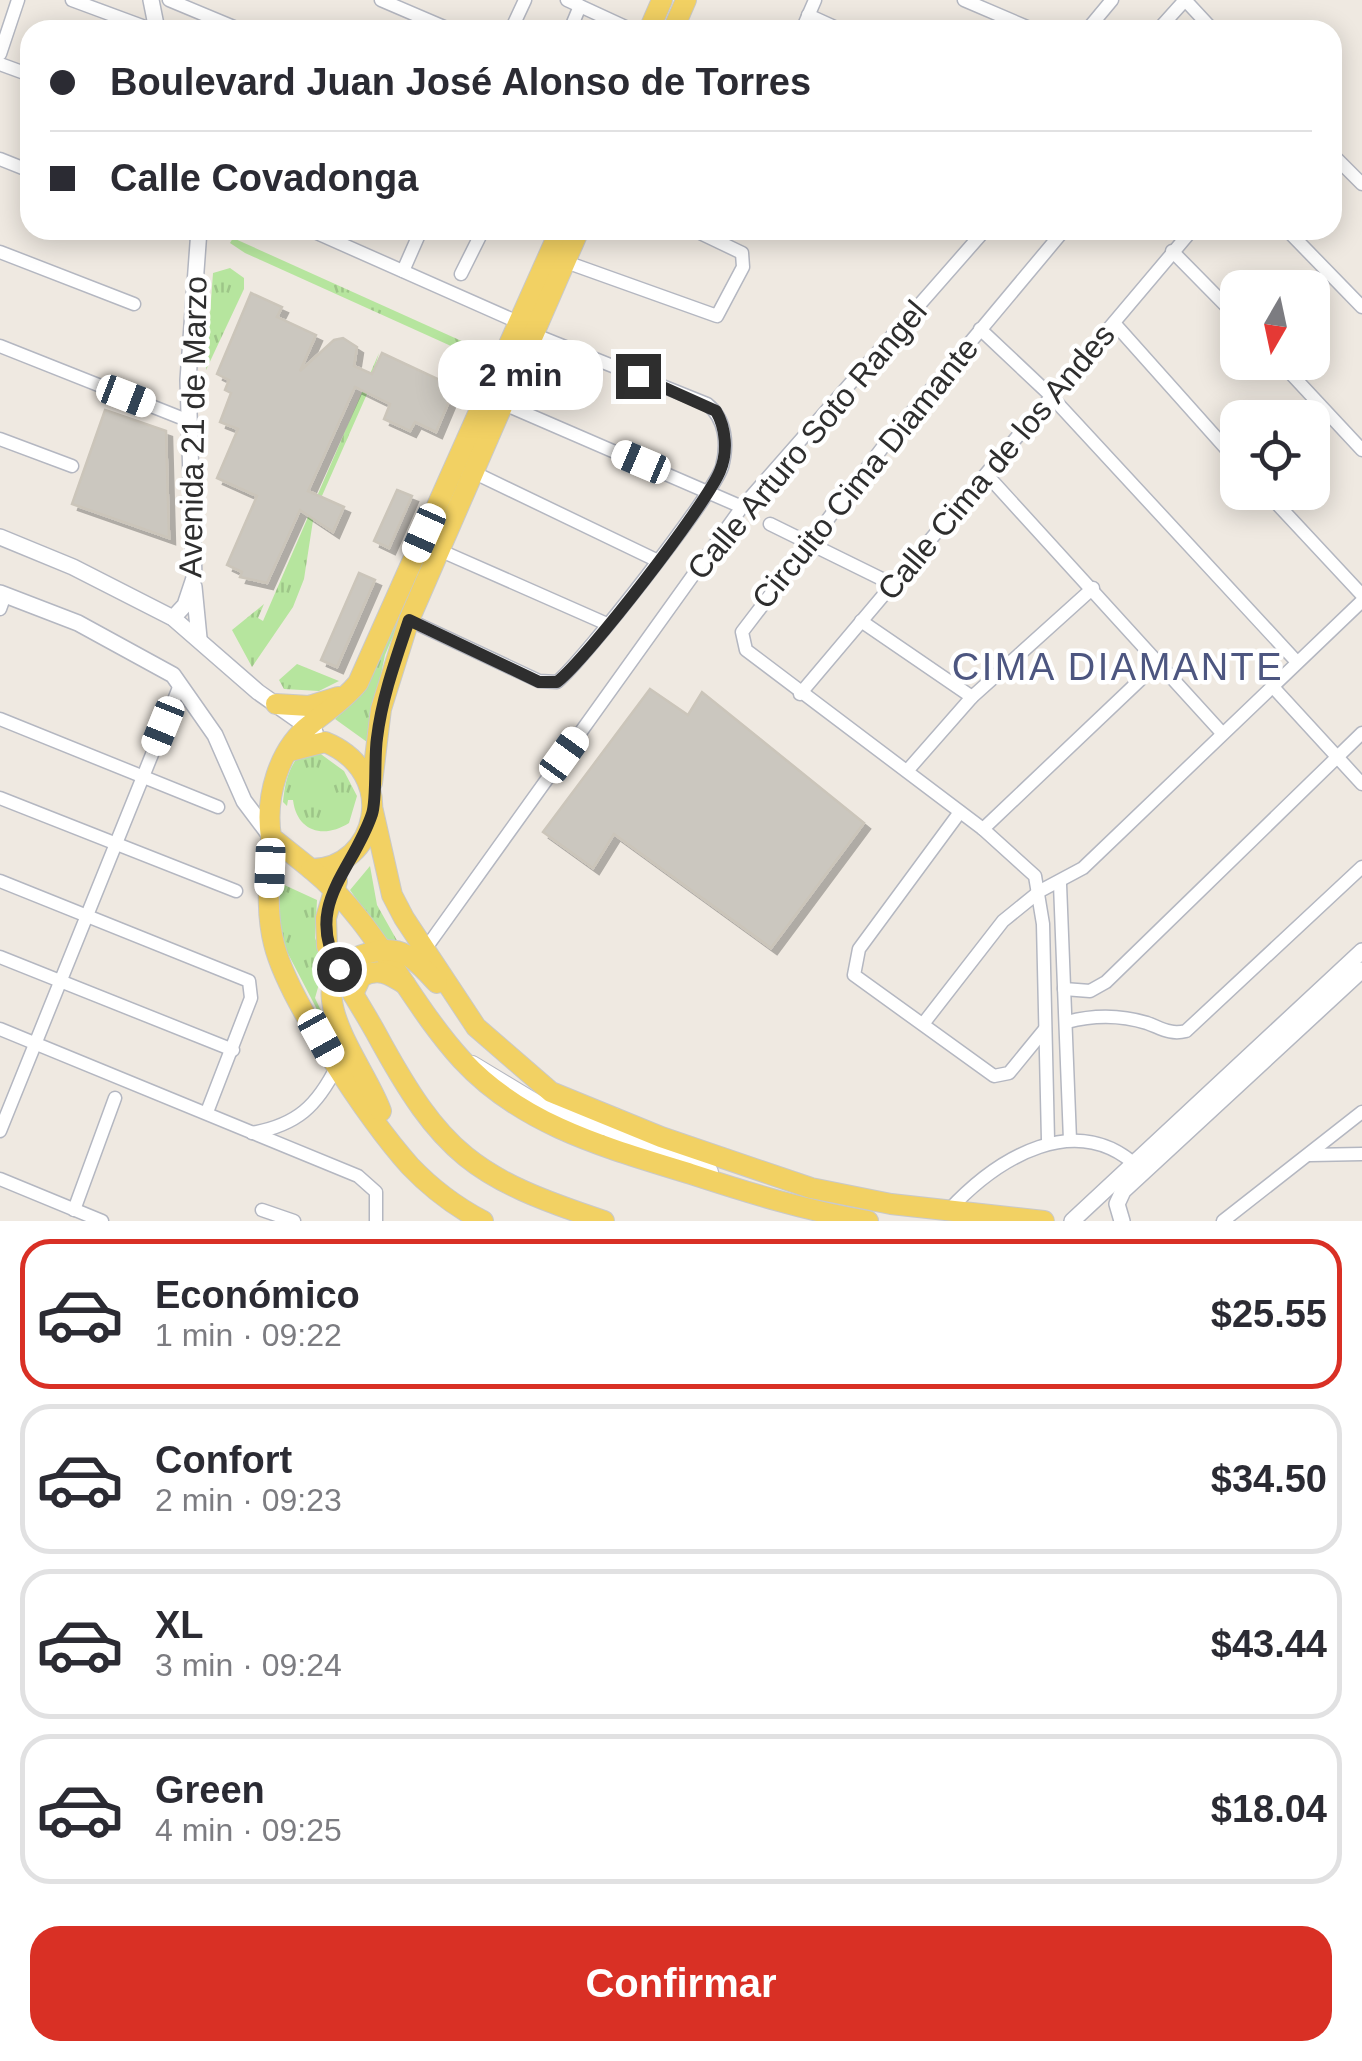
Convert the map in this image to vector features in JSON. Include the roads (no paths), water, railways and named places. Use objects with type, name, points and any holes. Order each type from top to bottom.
[{"type":"main road","points":[[557,240],[504,404],[409,620],[382,709],[372,783],[373,811],[392,895],[476,1028],[532,1080],[570,1102],[811,1188],[1044,1221]]},
{"type":"main road","points":[[483,1221],[434,1188],[388,1136],[337,1066],[275,950],[269,924],[270,793],[290,751],[308,725],[349,694],[526,328],[576,240]]},
{"type":"main road","points":[[276,704],[310,706],[349,694]]},
{"type":"main road","points":[[290,751],[326,742],[354,757],[372,783]]},
{"type":"main road","points":[[373,811],[334,888],[326,931],[339,969],[353,994],[418,1106],[448,1144],[522,1194],[604,1221]]},
{"type":"main road","points":[[271,837],[334,888],[462,1060],[504,1099],[553,1126],[718,1183],[794,1206],[868,1221]]},
{"type":"main road","points":[[311,869],[326,869],[349,857]]},
{"type":"main road","points":[[388,1136],[378,1104],[330,1003],[339,969],[355,957],[382,950],[403,951],[458,1000]]},
{"type":"main road","points":[[353,994],[360,978],[374,972],[388,973],[406,985]]},
{"type":"main road","points":[[462,1060],[570,1120],[594,1127],[609,1118]]},
{"type":"main road","points":[[609,1118],[620,1137],[707,1169],[718,1183]]},
{"type":"street","points":[[0,54],[18,0]]},
{"type":"street","points":[[72,0],[127,20]]},
{"type":"street","points":[[168,0],[218,20]]},
{"type":"street","points":[[206,15],[212,0]]},
{"type":"street","points":[[380,0],[428,20]]},
{"type":"street","points":[[806,20],[815,0]]},
{"type":"street","points":[[964,0],[1011,20]]},
{"type":"street","points":[[1167,20],[1185,0],[1204,20]]},
{"type":"street","points":[[1096,20],[1112,1]]},
{"type":"street","points":[[573,3],[610,20]]},
{"type":"street","points":[[808,15],[819,20]]},
{"type":"street","points":[[1342,164],[1362,184]]},
{"type":"street","name":"Avenida 21 de Marzo","points":[[174,618],[185,605],[194,578],[188,421],[194,240]]},
{"type":"street","points":[[332,240],[707,404],[722,422],[722,465],[707,494],[566,675],[549,684],[409,620]]},
{"type":"street","points":[[403,272],[417,240]]},
{"type":"street","points":[[461,274],[478,240]]},
{"type":"street","points":[[566,262],[717,316],[743,266],[742,253],[715,240]]},
{"type":"street","name":"Calle Arturo Soto Rangel","points":[[426,948],[742,508],[976,240]]},
{"type":"street","name":"Circuito Cima Diamante","points":[[1040,892],[1029,868],[983,829],[746,650],[742,632],[810,541],[1056,240]]},
{"type":"street","name":"Calle Cima de los Andes","points":[[800,694],[1182,240]]},
{"type":"street","points":[[1297,240],[1362,307]]},
{"type":"street","points":[[1172,251],[1220,300]]},
{"type":"street","points":[[0,252],[134,304]]},
{"type":"street","points":[[1114,323],[1220,442]]},
{"type":"street","points":[[980,329],[1049,394],[1296,661]]},
{"type":"street","points":[[0,346],[188,421]]},
{"type":"street","points":[[1297,380],[1362,450]]},
{"type":"street","points":[[504,404],[742,508]]},
{"type":"street","points":[[0,439],[72,466]]},
{"type":"street","points":[[475,473],[656,560]]},
{"type":"street","points":[[986,475],[1222,733]]},
{"type":"street","points":[[923,1024],[1003,921],[1040,892],[1060,884],[1362,598],[1282,510]]},
{"type":"street","points":[[770,524],[892,584]]},
{"type":"street","points":[[0,537],[73,567],[174,618],[326,742]]},
{"type":"street","points":[[439,550],[607,624]]},
{"type":"street","points":[[194,578],[199,638]]},
{"type":"street","points":[[907,772],[972,697],[1093,588]]},
{"type":"street","points":[[2,599],[148,658],[180,685],[215,735],[252,814],[271,837]]},
{"type":"street","points":[[861,621],[972,697]]},
{"type":"street","points":[[983,829],[1160,661]]},
{"type":"street","points":[[0,1131],[4,1109],[35,1043],[180,685]]},
{"type":"street","points":[[1272,687],[1362,784]]},
{"type":"street","points":[[0,719],[218,807]]},
{"type":"street","points":[[1064,990],[1090,990],[1106,982],[1362,733]]},
{"type":"street","points":[[0,798],[236,891]]},
{"type":"street","points":[[960,812],[859,949],[853,967],[858,981],[998,1077],[1009,1072],[1045,1028]]},
{"type":"street","points":[[1067,1022],[1090,1016],[1144,1022],[1170,1033],[1186,1031],[1362,867]]},
{"type":"street","points":[[0,882],[244,976],[252,988],[251,998],[208,1112]]},
{"type":"street","points":[[1060,884],[1070,1140]]},
{"type":"street","points":[[1040,892],[1048,1140]]},
{"type":"street","points":[[1122,1221],[1119,1198],[1138,1167],[1362,951]]},
{"type":"street","points":[[0,956],[233,1050]]},
{"type":"street","points":[[1072,1221],[1362,970]]},
{"type":"street","points":[[1090,990],[1090,1016]]},
{"type":"street","points":[[0,1030],[358,1176],[376,1192],[376,1221]]},
{"type":"street","points":[[252,1133],[292,1122],[314,1105],[337,1066]]},
{"type":"street","points":[[74,1210],[115,1098]]},
{"type":"street","points":[[1223,1221],[1362,1112]]},
{"type":"street","points":[[292,1122],[296,1150]]},
{"type":"street","points":[[948,1210],[1010,1160],[1048,1140],[1102,1145],[1138,1167]]},
{"type":"street","points":[[1310,1155],[1362,1154]]},
{"type":"street","points":[[0,1178],[102,1221]]},
{"type":"street","points":[[262,1210],[294,1221]]},
{"type":"district","name":"CIMA DIAMANTE","points":[[1118,667]]}]
